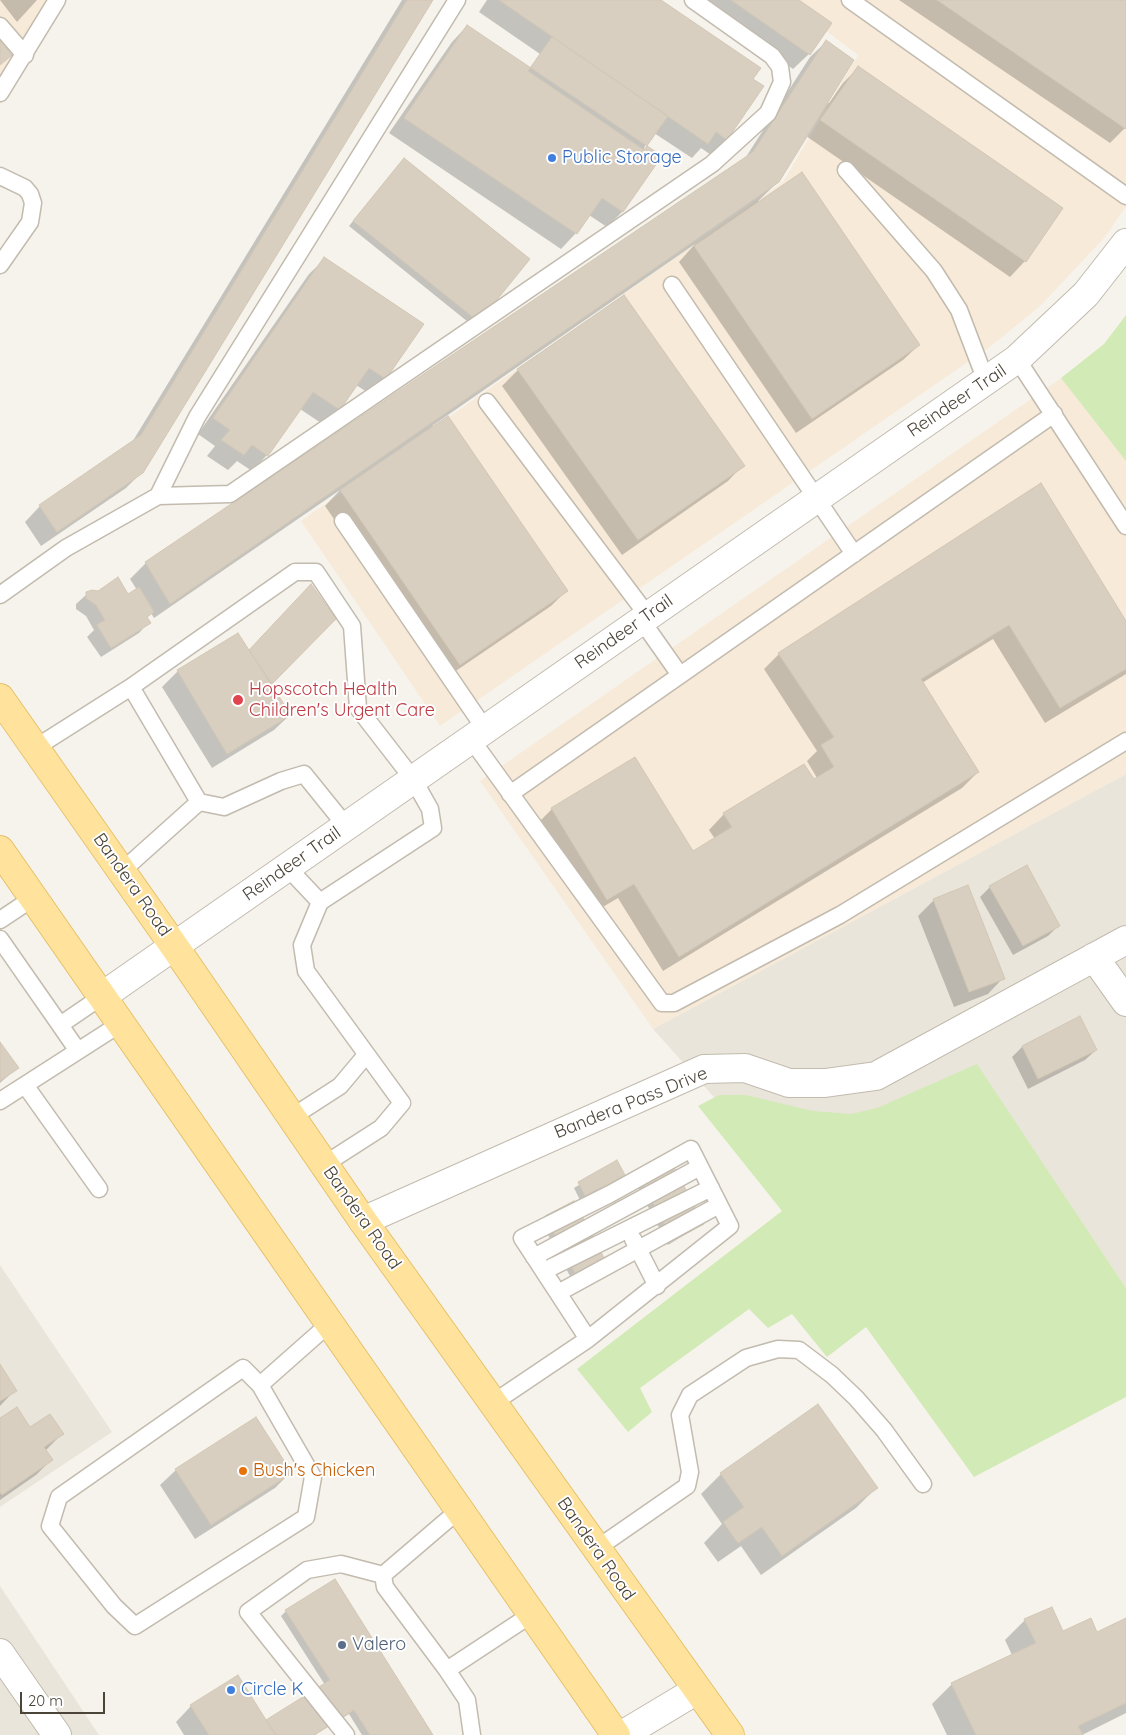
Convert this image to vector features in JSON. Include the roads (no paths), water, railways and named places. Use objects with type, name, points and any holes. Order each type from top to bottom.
[{"type":"main road","name":"Bandera Road","points":[[0,698],[363,1220],[730,1735]]},
{"type":"main road","points":[[0,850],[616,1735]]},
{"type":"street","name":"Reindeer Trail","points":[[101,997],[1017,359],[1086,294],[1126,243]]},
{"type":"street","name":"Bandera Pass Drive","points":[[363,1220],[704,1069],[745,1068],[789,1083],[825,1083],[876,1076],[1126,940]]},
{"type":"street","points":[[1094,957],[1126,1002]]},
{"type":"street","points":[[0,1653],[57,1735]]},
{"type":"street","points":[[622,1735],[697,1690]]},
{"type":"lane","points":[[0,93],[57,0]]},
{"type":"lane","points":[[158,496],[197,417],[457,0]]},
{"type":"lane","points":[[0,596],[66,548],[158,496],[230,494],[712,164],[768,113],[782,82],[780,66],[772,56],[693,0]]},
{"type":"lane","points":[[850,0],[1126,196]]},
{"type":"lane","points":[[0,26],[24,55]]},
{"type":"lane","points":[[846,170],[934,270],[959,310],[986,381]]},
{"type":"lane","points":[[0,176],[25,188],[30,194],[33,203],[30,222],[0,265]]},
{"type":"lane","points":[[672,284],[815,499],[854,554]]},
{"type":"lane","points":[[1017,359],[1126,526]]},
{"type":"lane","points":[[488,402],[645,618],[680,675]]},
{"type":"lane","points":[[510,794],[1054,414]]},
{"type":"lane","points":[[343,520],[478,734],[510,794],[662,1002],[674,1003],[840,915],[1126,741]]},
{"type":"lane","points":[[36,748],[130,687],[295,572],[316,572],[352,626],[358,708],[413,779],[430,809],[433,828],[320,902],[302,945],[306,971],[402,1103],[381,1128],[325,1164]]},
{"type":"lane","points":[[130,687],[200,802],[224,807],[281,781],[304,774],[346,826]]},
{"type":"lane","points":[[122,871],[200,802]]},
{"type":"lane","points":[[287,867],[320,902]]},
{"type":"lane","points":[[0,920],[33,898]]},
{"type":"lane","points":[[0,939],[78,1051]]},
{"type":"lane","points":[[60,1025],[101,997]]},
{"type":"lane","points":[[0,1101],[120,1024]]},
{"type":"lane","points":[[292,1117],[340,1086],[366,1055]]},
{"type":"lane","points":[[26,1085],[99,1189]]},
{"type":"lane","points":[[493,1403],[588,1338],[657,1286],[730,1226],[691,1149],[610,1194],[522,1238],[588,1338]]},
{"type":"lane","points":[[534,1257],[700,1166]]},
{"type":"lane","points":[[544,1271],[711,1188]]},
{"type":"lane","points":[[610,1194],[657,1286]]},
{"type":"lane","points":[[558,1292],[719,1205]]},
{"type":"lane","points":[[260,1385],[329,1324]]},
{"type":"lane","points":[[596,1549],[687,1486],[690,1472],[680,1415],[690,1395],[746,1358],[778,1349],[799,1350],[832,1375],[856,1398],[884,1430],[923,1484]]},
{"type":"lane","points":[[244,1368],[260,1385],[313,1477],[306,1517],[135,1626],[114,1606],[50,1526],[59,1497],[244,1368]]},
{"type":"lane","points":[[383,1575],[459,1510]]},
{"type":"lane","points":[[346,1735],[248,1612],[306,1570],[341,1564],[383,1575]]},
{"type":"lane","points":[[383,1575],[385,1587],[468,1700],[472,1735]]},
{"type":"lane","points":[[447,1670],[532,1614]]},
{"type":"place","name":"Public Storage","points":[[552,158]]},
{"type":"place","name":"Hopscotch Health Children's Urgent Care","points":[[238,700]]},
{"type":"place","name":"Bush's Chicken","points":[[243,1471]]},
{"type":"place","name":"Valero","points":[[342,1645]]},
{"type":"place","name":"Circle K","points":[[231,1690]]}]
